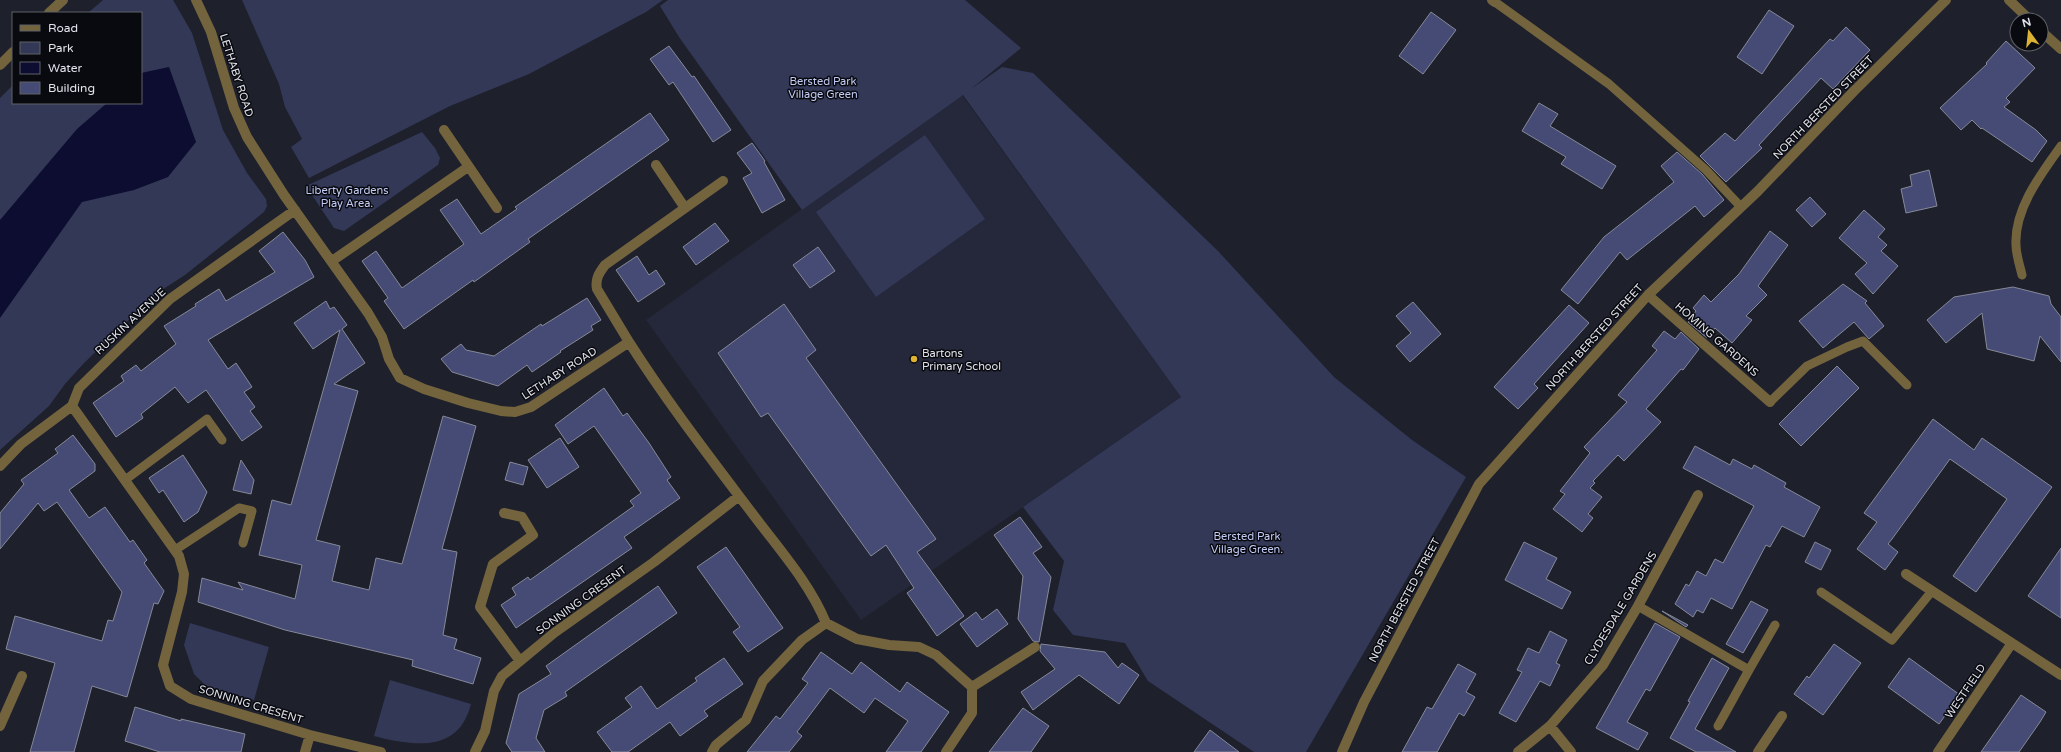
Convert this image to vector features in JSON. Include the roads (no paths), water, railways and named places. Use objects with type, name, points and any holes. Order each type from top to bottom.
[{"type":"street","points":[[50,12],[63,0]]},
{"type":"street","name":"LETHABY ROAD","points":[[196,0],[211,32],[234,108],[247,137],[295,210],[368,313],[382,337],[389,359],[400,378],[424,389],[468,403],[514,412],[531,407],[629,342]]},
{"type":"street","name":"NORTH BERSTED STREET","points":[[1342,752],[1364,702],[1479,484],[1648,295],[1741,207],[1946,0]]},
{"type":"street","points":[[2009,0],[2022,12]]},
{"type":"street","points":[[2049,38],[2061,49]]},
{"type":"street","points":[[0,65],[12,53]]},
{"type":"street","points":[[444,130],[497,208]]},
{"type":"street","points":[[656,165],[685,208]]},
{"type":"street","points":[[332,261],[468,167]]},
{"type":"street","points":[[723,181],[605,265],[597,276],[597,289],[629,342],[739,496],[788,561],[820,609],[826,623],[857,639],[919,647],[930,652],[953,668],[972,687],[972,713],[946,752]]},
{"type":"street","name":"RUSKIN AVENUE","points":[[72,406],[78,388],[170,299],[295,210]]},
{"type":"street","name":"HOMING GARDENS","points":[[1648,295],[1770,402]]},
{"type":"street","points":[[0,466],[21,444],[72,406]]},
{"type":"street","name":"SONNING CRESENT","points":[[72,406],[179,556],[184,574],[182,592],[163,665],[170,686],[191,699],[310,735],[381,752]]},
{"type":"street","name":"CLYDESDALE GARDENS","points":[[1518,752],[1550,726],[1603,665],[1638,606],[1698,495]]},
{"type":"street","name":"SONNING CRESENT","points":[[475,752],[485,731],[494,691],[502,676],[739,496]]},
{"type":"street","points":[[504,514],[522,518],[533,535],[493,564],[480,607],[520,661]]},
{"type":"street","points":[[1906,574],[2061,675]]},
{"type":"street","points":[[712,752],[716,745],[746,720],[763,681],[802,640],[826,623]]},
{"type":"street","name":"WESTFIELD","points":[[1938,752],[2012,643]]},
{"type":"street","points":[[972,687],[1035,647]]},
{"type":"street","points":[[0,726],[22,676]]},
{"type":"street","points":[[1758,752],[1782,716]]},
{"type":"street","points":[[1550,726],[1571,752]]},
{"type":"street","points":[[305,752],[310,735]]},
{"type":"lane","points":[[1494,1],[1609,84],[1706,170],[1741,207]]},
{"type":"lane","points":[[2022,275],[2016,246],[2017,231],[2022,213],[2040,176],[2061,146]]},
{"type":"lane","points":[[1770,402],[1807,366],[1863,341],[1907,385]]},
{"type":"lane","points":[[125,480],[207,419],[222,440]]},
{"type":"lane","points":[[175,550],[239,508],[252,511],[243,542]]},
{"type":"lane","points":[[1821,592],[1892,640],[1932,591]]},
{"type":"lane","points":[[1638,606],[1749,670]]},
{"type":"lane","points":[[1718,726],[1775,625]]},
{"type":"water","points":[[169,67],[196,142],[168,177],[134,190],[82,202],[0,318],[0,220],[77,129],[106,104],[142,104],[142,73]]},
{"type":"place","name":"Bartons Primary School","points":[[914,359]]},
{"type":"park label","name":"Bersted Park Village Green","points":[[823,87]]},
{"type":"park label","name":"Liberty Gardens Play Area.","points":[[347,196]]},
{"type":"park label","name":"Bersted Park Village Green.","points":[[1247,542]]}]
